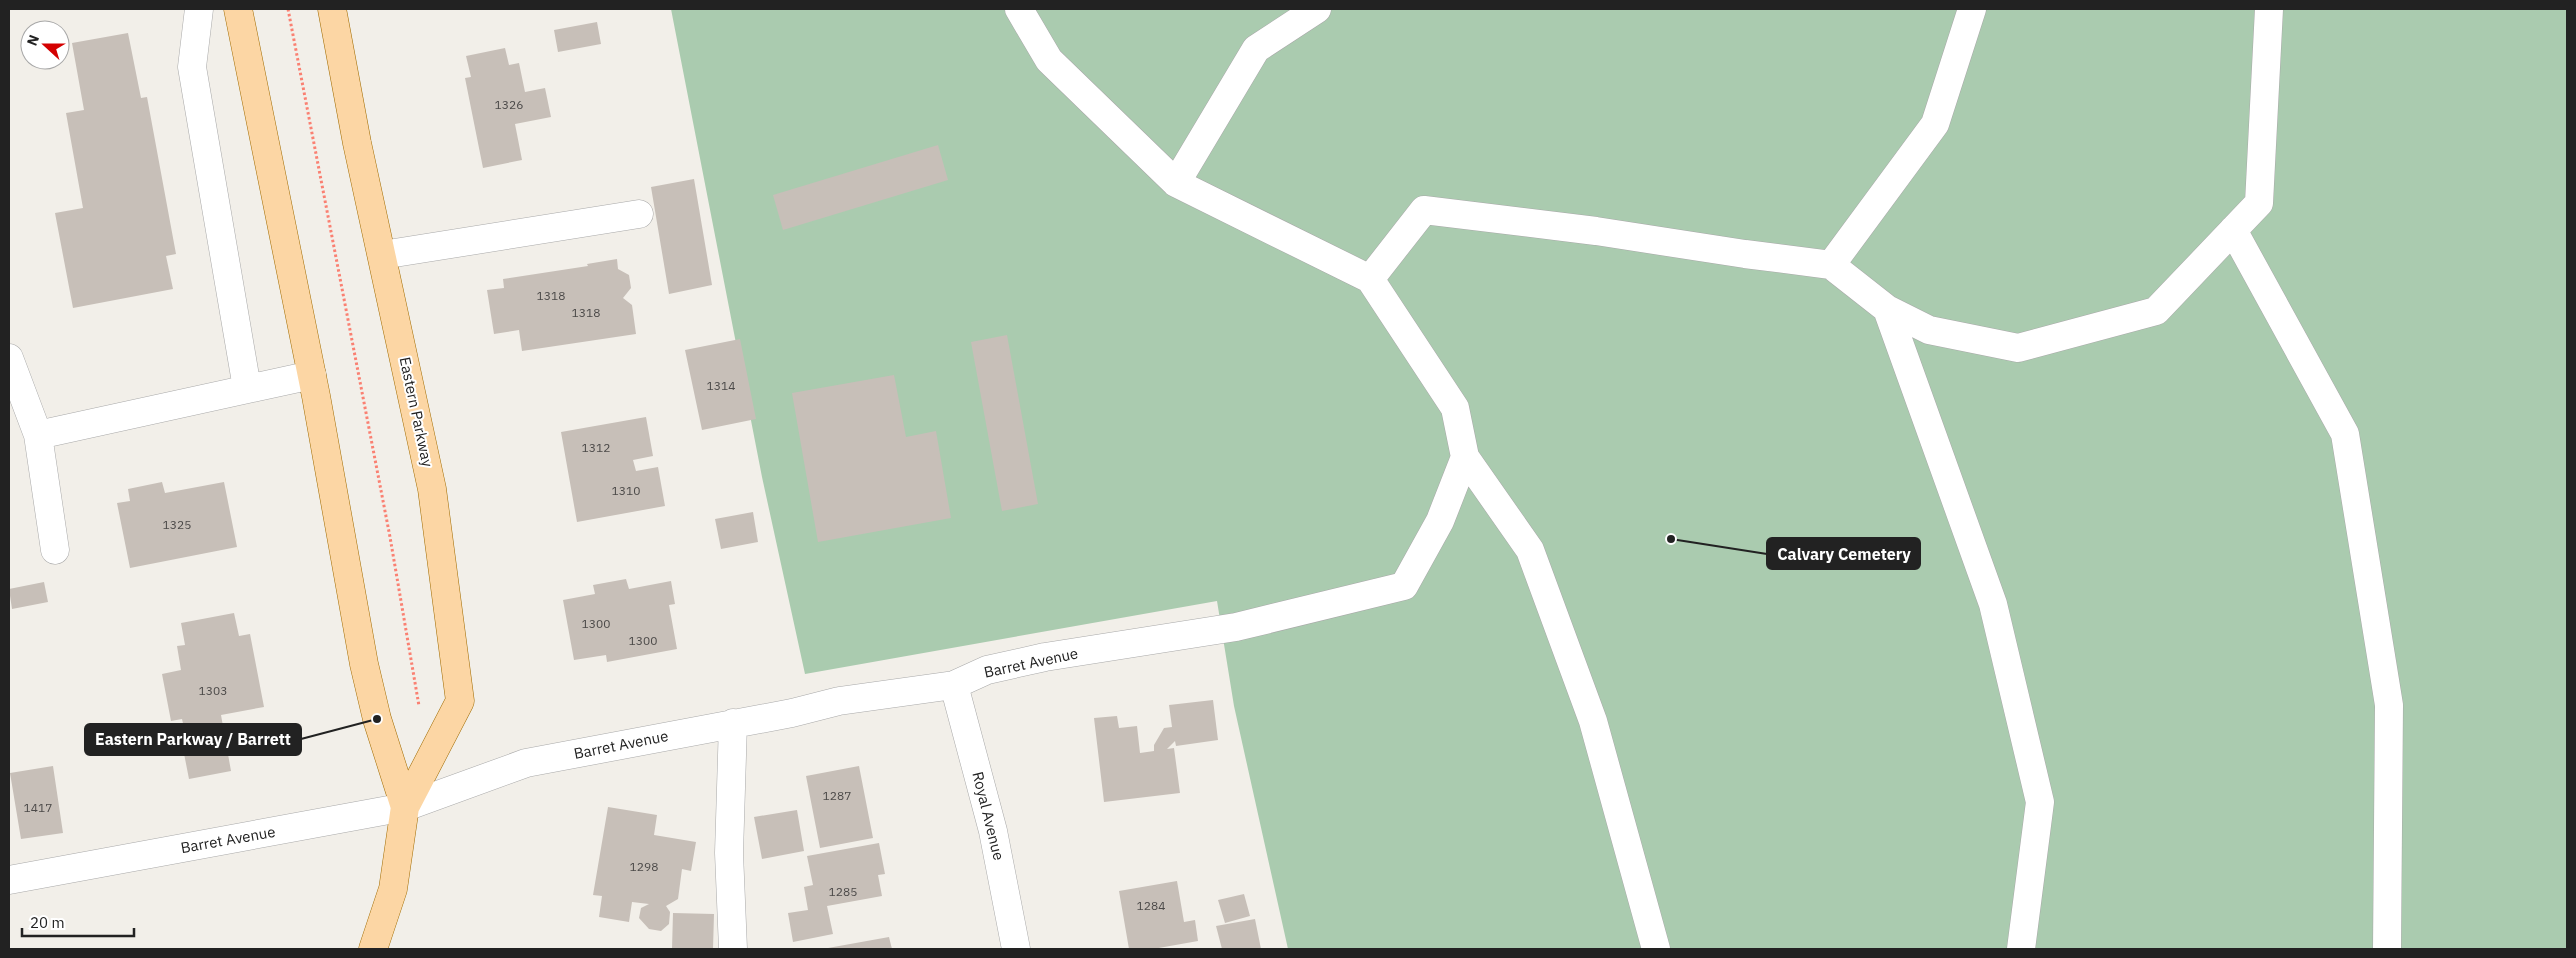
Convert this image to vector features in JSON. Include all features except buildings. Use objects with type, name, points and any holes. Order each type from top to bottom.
[{"type":"main road","name":"Eastern Parkway","points":[[238,9],[312,375],[366,673],[376,719],[406,807]]},
{"type":"main road","name":"Eastern Parkway","points":[[332,9],[432,489],[460,701],[406,807],[393,889],[372,949]]},
{"type":"street","points":[[199,9],[192,67],[247,388]]},
{"type":"street","points":[[1019,9],[1049,60],[1176,183],[1370,279],[1455,408],[1465,457],[1530,550],[1594,721],[1656,949]]},
{"type":"street","points":[[1176,183],[1256,49],[1317,9]]},
{"type":"street","points":[[1831,265],[1935,124],[1972,9]]},
{"type":"street","points":[[1370,279],[1424,210],[1596,231],[1744,254],[1831,265],[1887,309],[1929,330],[2018,348],[2156,311],[2259,204],[2269,9]]},
{"type":"street","points":[[382,255],[639,214]]},
{"type":"street","points":[[2233,230],[2345,434],[2389,705],[2387,949]]},
{"type":"street","points":[[1887,309],[1993,604],[2040,802],[2020,949]]},
{"type":"street","points":[[9,358],[38,435],[55,550]]},
{"type":"street","points":[[38,435],[312,375]]},
{"type":"street","name":"Barret Avenue","points":[[9,880],[406,807],[526,763],[792,713],[839,701],[954,685],[987,670],[1045,657],[1236,627],[1404,586],[1440,521],[1465,457]]},
{"type":"street","name":"Royal Avenue","points":[[954,685],[993,831],[1016,949]]},
{"type":"street","points":[[733,723],[729,853],[733,949]]},
{"type":"path","points":[[288,9],[388,528],[420,714]]},
{"type":"green space","points":[[671,9],[2567,9],[2567,949],[1288,949],[1234,706],[1217,601],[805,674],[762,477]]},
{"type":"place","name":"Calvary Cemetery","points":[[1671,539]]},
{"type":"place","name":"Eastern Parkway / Barrett","points":[[377,719]]}]
